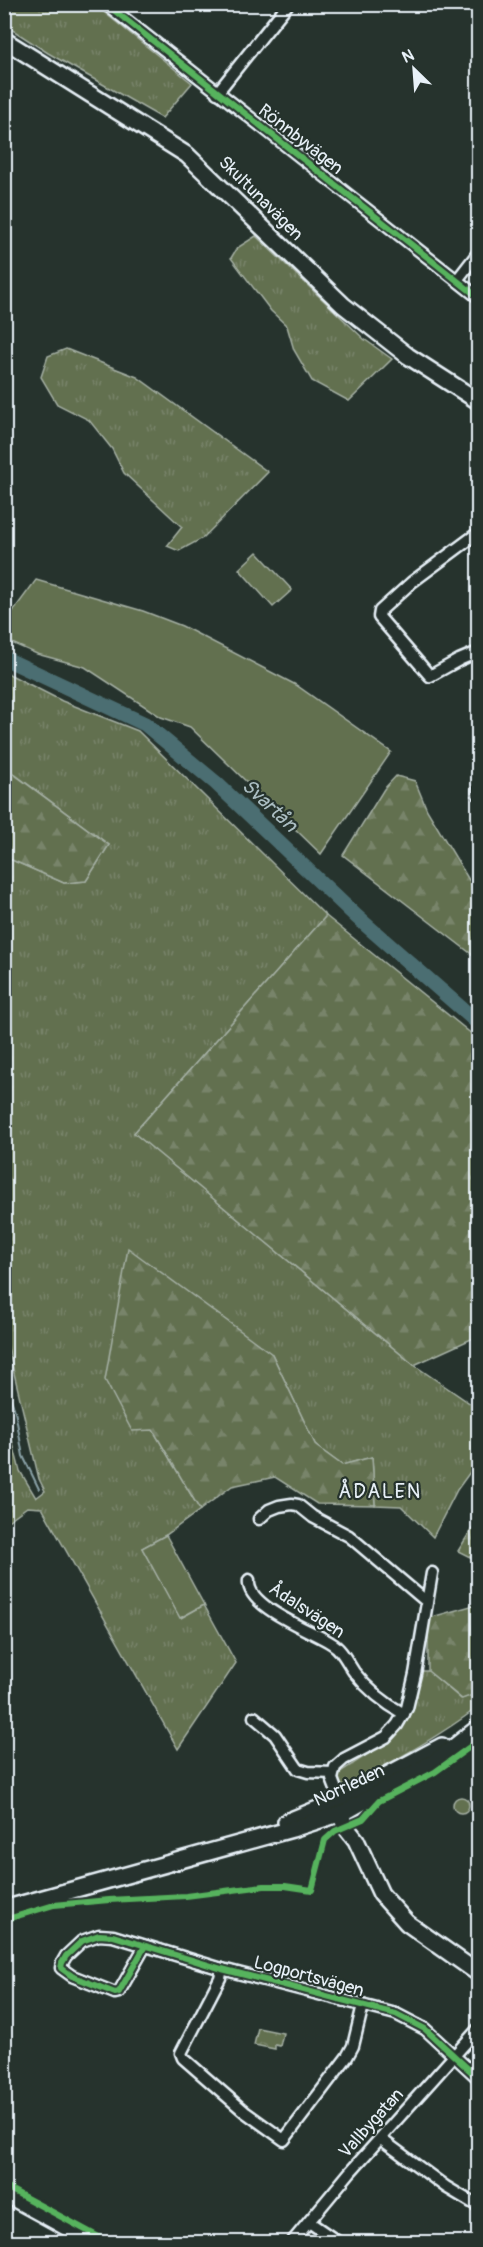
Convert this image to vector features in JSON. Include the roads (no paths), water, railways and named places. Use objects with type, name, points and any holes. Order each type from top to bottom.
[{"type":"main road","name":"Skultunavägen","points":[[4,40],[187,155],[343,305],[408,356],[478,401]]},
{"type":"main road","name":"Norrleden","points":[[4,1909],[222,1848],[343,1804],[478,1727]]},
{"type":"main road","points":[[343,1804],[345,1826],[356,1840],[381,1894],[401,1917],[478,1972]]},
{"type":"street","name":"Rönnbyvägen","points":[[106,4],[478,297]]},
{"type":"street","points":[[218,93],[288,4]]},
{"type":"street","points":[[457,280],[478,253]]},
{"type":"street","points":[[478,533],[412,582],[380,611],[379,617],[430,676],[478,652]]},
{"type":"street","points":[[259,1519],[269,1510],[279,1506],[298,1505],[312,1517],[349,1536],[427,1602]]},
{"type":"street","points":[[343,1804],[332,1779],[335,1767],[344,1759],[386,1737],[404,1714],[412,1690],[432,1573]]},
{"type":"street","name":"Ådalsvägen","points":[[249,1580],[248,1586],[252,1594],[286,1621],[333,1643],[369,1689],[389,1706],[404,1714]]},
{"type":"street","points":[[254,1717],[275,1735],[298,1769],[333,1773]]},
{"type":"street","name":"Logportsvägen","points":[[146,1946],[119,1992],[115,1993],[72,1976],[62,1968],[62,1962],[82,1941],[90,1937],[113,1936],[222,1969],[396,2014],[418,2024],[478,2078]]},
{"type":"street","name":"Logportsvägen","points":[[222,1969],[220,1978],[181,2053],[183,2058],[245,2112],[284,2140],[347,2057],[353,2046],[363,2005]]},
{"type":"street","name":"Vallbygatan","points":[[292,2242],[478,2029]]},
{"type":"street","points":[[381,2139],[446,2187],[478,2206]]},
{"type":"street","points":[[4,2196],[88,2242]]},
{"type":"street","points":[[309,2222],[338,2242]]},
{"type":"waterway","name":"Svartån","points":[[4,658],[145,724],[216,783],[357,917],[478,1023]]},
{"type":"waterway","points":[[4,1378],[15,1411],[23,1456],[39,1489]]},
{"type":"district","name":"ÅDALEN","points":[[380,1491]]}]
